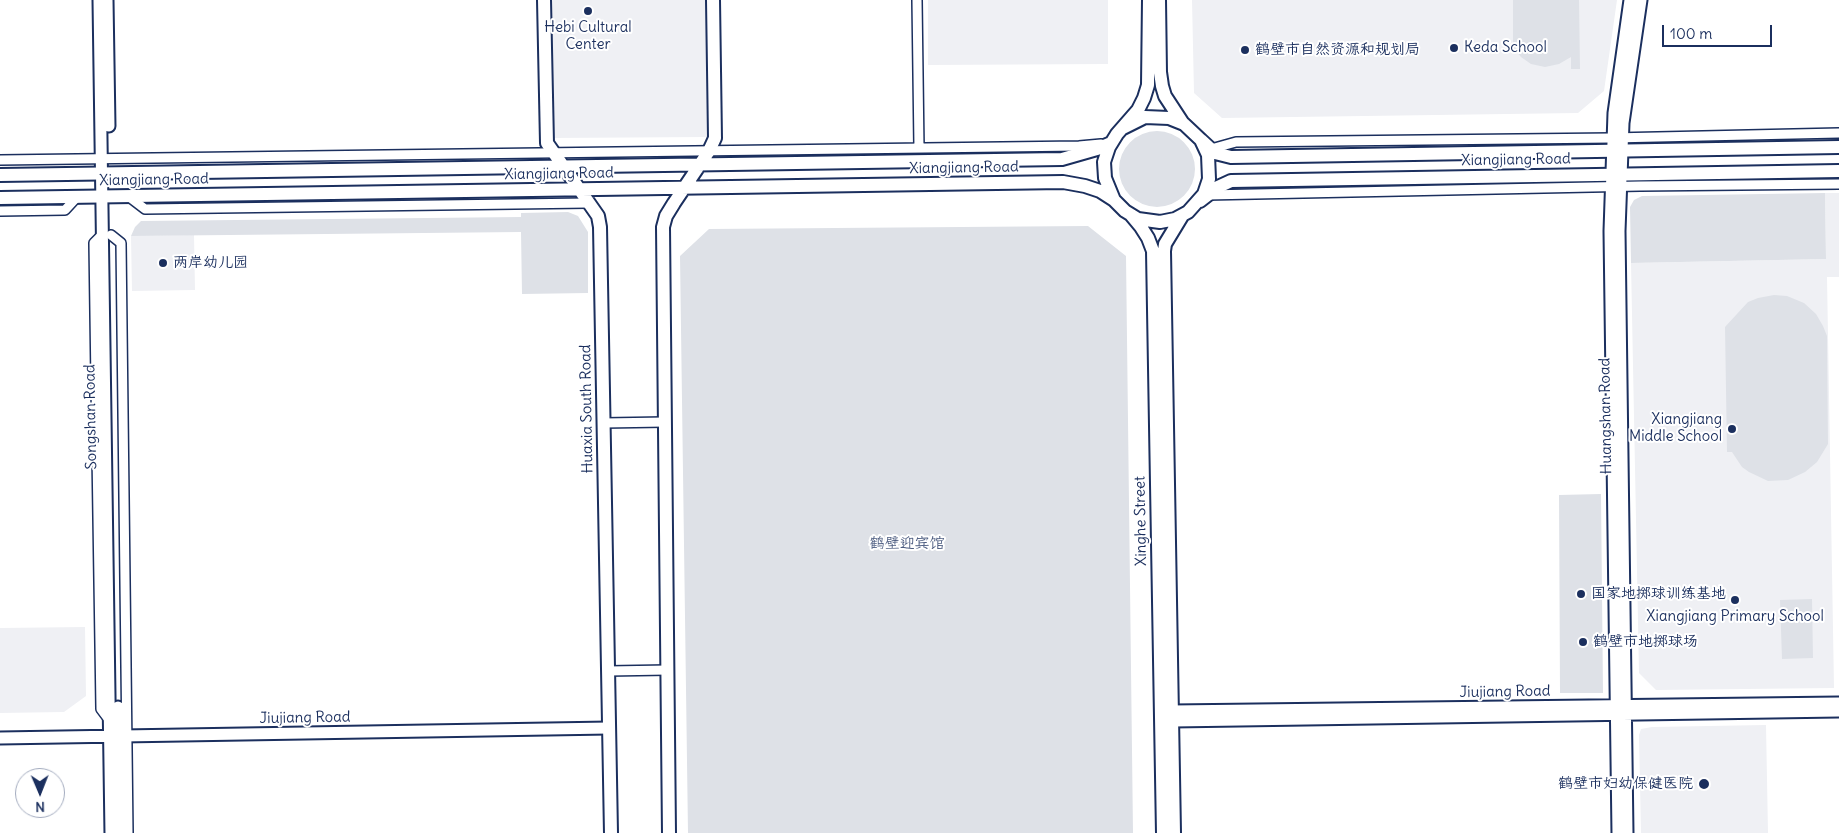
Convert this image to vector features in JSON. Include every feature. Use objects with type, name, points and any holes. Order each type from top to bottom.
[{"type":"main road","name":"Huaxia South Road","points":[[544,0],[546,138],[552,152],[598,216],[600,227],[611,833]]},
{"type":"main road","points":[[669,833],[663,227],[666,216],[715,138],[713,0]]},
{"type":"main road","points":[[1149,0],[1148,85],[1138,110],[1111,143],[1106,154],[1104,170],[1106,186],[1114,200],[1131,216],[1145,221],[1160,222],[1182,216],[1203,198],[1210,171],[1206,145],[1184,124],[1165,96],[1162,86],[1160,72],[1159,0]]},
{"type":"main road","points":[[1123,128],[1137,120],[1153,116],[1169,118],[1184,124]]},
{"type":"main road","name":"Xiangjiang Road","points":[[0,175],[1062,159],[1111,143]]},
{"type":"main road","name":"Xiangjiang Road","points":[[1206,145],[1215,152],[1231,157],[1839,148]]},
{"type":"main road","name":"Xiangjiang Road","points":[[1203,198],[1218,186],[1231,181],[1616,181],[1839,172]]},
{"type":"main road","name":"Xiangjiang Road","points":[[0,198],[1062,182],[1100,190],[1114,200]]},
{"type":"main road","name":"Xinghe Street","points":[[1131,216],[1148,238],[1152,251],[1163,833]]},
{"type":"main road","name":"Xinghe Street","points":[[1174,833],[1164,251],[1165,244],[1182,216]]},
{"type":"street","name":"Songshan Road","points":[[100,0],[106,159]]},
{"type":"street","name":"Songshan Road","points":[[107,0],[106,197],[120,833]]},
{"type":"street","points":[[917,0],[919,148]]},
{"type":"street","name":"Huangshan Road","points":[[1618,833],[1621,710],[1619,231],[1616,181],[1617,138],[1614,114],[1630,0]]},
{"type":"street","name":"Huangshan Road","points":[[1617,138],[1641,0]]},
{"type":"street","points":[[1206,145],[1236,142],[1617,138],[1839,133]]},
{"type":"street","points":[[0,160],[1079,146],[1111,143]]},
{"type":"street","points":[[1616,181],[1839,184]]},
{"type":"street","points":[[128,196],[145,209],[588,203]]},
{"type":"street","points":[[0,211],[65,210],[77,197]]},
{"type":"street","points":[[107,234],[121,243],[117,731],[128,833]]},
{"type":"street","points":[[604,423],[665,422]]},
{"type":"street","points":[[608,671],[668,670]]},
{"type":"street","name":"Jiujiang Road","points":[[1621,710],[1839,703]]},
{"type":"street","name":"Huangshan Road","points":[[1621,710],[1627,833]]},
{"type":"street","name":"Jiujiang Road","points":[[1172,716],[1621,710],[1839,711]]},
{"type":"street","name":"Jiujiang Road","points":[[0,731],[609,725]]},
{"type":"street","name":"Songshan Road","points":[[112,833],[117,731]]},
{"type":"street","name":"Jiujiang Road","points":[[0,738],[117,731]]},
{"type":"shaded area","points":[[550,0],[708,0],[708,137],[551,138]]},
{"type":"shaded area","points":[[928,0],[1108,0],[1108,64],[928,65]]},
{"type":"shaded area","name":"Keda School","points":[[1192,0],[1617,0],[1604,91],[1578,113],[1222,118],[1194,93]]},
{"type":"shaded area","name":"Xiangjiang Middle School","points":[[1825,193],[1839,193],[1839,277],[1827,277],[1834,688],[1656,690],[1639,673],[1631,263],[1826,259]]},
{"type":"shaded area","name":"两岸幼儿园","points":[[194,235],[195,290],[132,291],[131,236]]},
{"type":"shaded area","points":[[85,627],[86,696],[64,712],[0,713],[0,628]]},
{"type":"shaded area","name":"鹤壁市妇幼保健医院","points":[[1766,725],[1768,833],[1641,833],[1639,735],[1641,729],[1652,727]]},
{"type":"green space","points":[[1513,0],[1579,0],[1580,69],[1571,69],[1571,57],[1559,64],[1545,67],[1531,64],[1521,57],[1513,47]]},
{"type":"green space","points":[[1150,131],[1164,131],[1178,137],[1189,148],[1195,162],[1192,184],[1184,196],[1164,207],[1150,207],[1136,201],[1125,190],[1119,176],[1119,162],[1125,148],[1136,137]]},
{"type":"green space","points":[[1825,193],[1826,259],[1631,263],[1630,207],[1634,200],[1642,196]]},
{"type":"green space","points":[[568,212],[578,216],[588,232],[588,293],[522,294],[521,232],[131,236],[135,227],[141,221],[521,217],[521,213]]},
{"type":"green space","name":"鹤壁迎宾馆","points":[[1088,226],[1126,256],[1133,833],[688,833],[680,256],[709,229]]},
{"type":"green space","points":[[1774,295],[1787,296],[1804,303],[1816,314],[1827,336],[1828,444],[1817,462],[1805,472],[1788,480],[1768,481],[1749,472],[1742,467],[1732,452],[1727,452],[1725,327],[1748,302]]},
{"type":"green space","name":"国家地掷球训练基地","points":[[1601,494],[1603,693],[1560,693],[1559,495]]},
{"type":"green space","points":[[1812,599],[1813,658],[1782,659],[1780,600]]},
{"type":"place","name":"Hebi Cultural Center","points":[[588,11]]},
{"type":"place","name":"Keda School","points":[[1454,48]]},
{"type":"place","name":"鹤壁市自然资源和规划局","points":[[1245,50]]},
{"type":"place","name":"两岸幼儿园","points":[[163,263]]},
{"type":"place","name":"Xiangjiang Middle School","points":[[1732,429]]},
{"type":"place","name":"国家地掷球训练基地","points":[[1581,594]]},
{"type":"place","name":"Xiangjiang Primary School","points":[[1735,600]]},
{"type":"place","name":"鹤壁市地掷球场","points":[[1583,642]]},
{"type":"place","name":"鹤壁市妇幼保健医院","points":[[1704,784]]}]
